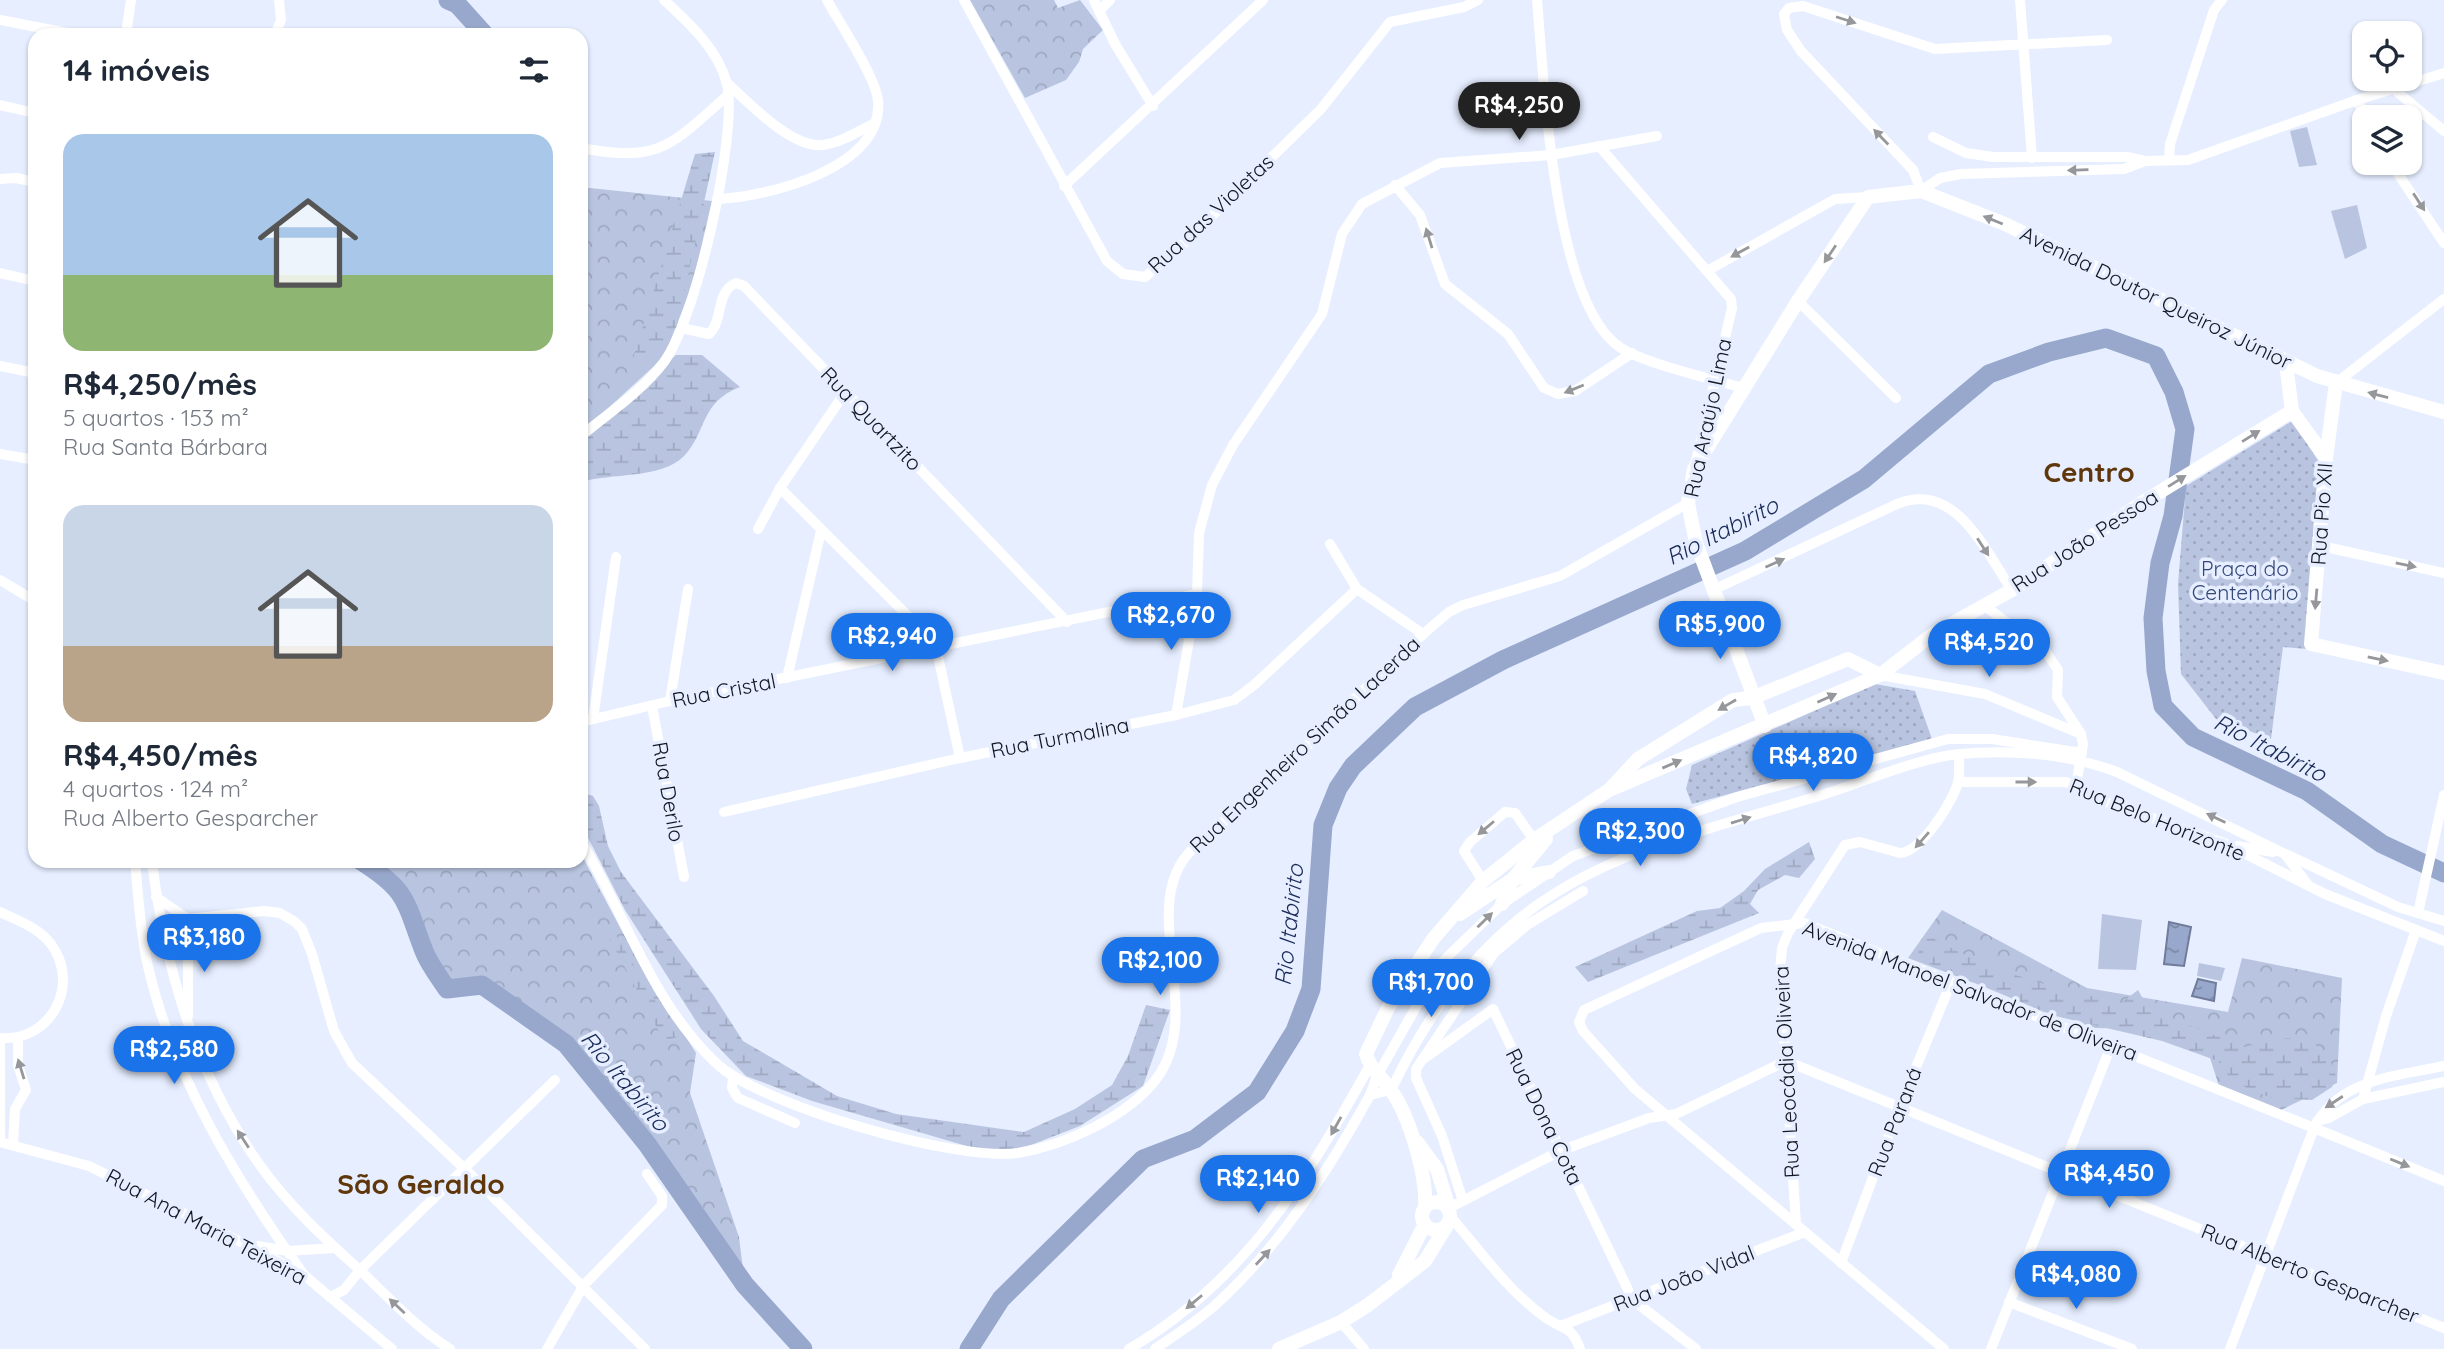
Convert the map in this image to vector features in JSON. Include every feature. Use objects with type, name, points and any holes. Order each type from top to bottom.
[{"type":"main road","name":"Avenida Doutor Queiroz Júnior","points":[[1868,197],[1921,191],[2005,224],[2286,363],[2336,383],[2444,412]]},
{"type":"main road","points":[[1694,469],[1798,301],[1868,197]]},
{"type":"main road","points":[[2286,363],[2292,411],[2326,458]]},
{"type":"main road","name":"Rua Pio XII","points":[[2336,383],[2326,458],[2312,644],[2444,673]]},
{"type":"main road","name":"Rua João Pessoa","points":[[1609,790],[1880,675],[1933,634],[2012,590],[2145,501],[2292,411]]},
{"type":"main road","name":"Rua Araújo Lima","points":[[1694,469],[1688,503],[1696,543],[1752,698],[1765,726]]},
{"type":"main road","points":[[1392,1284],[1404,1268],[1425,1224],[1422,1215],[1425,1206],[1424,1179],[1412,1136],[1391,1090],[1371,1065],[1409,972],[1441,928],[1483,881],[1534,840],[1554,830],[1609,790],[1638,759],[1733,700],[1752,698],[1848,659],[1880,675]]},
{"type":"main road","points":[[1503,904],[1513,879],[1554,830]]},
{"type":"main road","points":[[1441,928],[1495,888],[1513,879],[1549,872]]},
{"type":"main road","points":[[1279,1349],[1341,1322],[1368,1305],[1425,1261],[1450,1216],[1437,1169],[1412,1136]]},
{"type":"main road","points":[[1425,1206],[1438,1201],[1450,1216]]},
{"type":"main road","points":[[1425,1224],[1438,1230],[1450,1216]]},
{"type":"street","points":[[127,28],[131,0]]},
{"type":"street","points":[[278,28],[281,20],[279,0]]},
{"type":"street","points":[[588,430],[651,378],[665,361],[682,328],[692,303],[728,141],[728,95],[726,82],[715,55],[700,35],[664,0]]},
{"type":"street","points":[[716,199],[743,198],[788,189],[831,169],[861,146],[873,124],[878,105],[874,86],[827,0]]},
{"type":"street","name":"Rua das Violetas","points":[[964,0],[1107,261],[1123,274],[1145,277],[1180,247],[1321,109],[1390,22],[1464,7],[1478,0]]},
{"type":"street","points":[[1110,0],[1096,6],[1153,106]]},
{"type":"street","points":[[1065,186],[1263,0]]},
{"type":"street","points":[[1537,0],[1551,155],[1569,243],[1587,307],[1603,332],[1622,349],[1743,388]]},
{"type":"street","points":[[2020,0],[2021,46],[2032,158]]},
{"type":"street","points":[[2169,160],[2169,144],[2214,10],[2222,0]]},
{"type":"street","points":[[2108,40],[1935,49],[1803,6],[1789,8],[1784,14],[1787,30],[1801,51],[1913,170],[1921,191],[1940,177],[1961,174],[2124,169],[2145,161]]},
{"type":"street","points":[[0,20],[42,28]]},
{"type":"street","points":[[2422,81],[2444,73]]},
{"type":"street","points":[[726,82],[775,125],[815,145],[838,141],[873,124]]},
{"type":"street","points":[[1933,137],[1971,154],[2032,158],[2127,157],[2145,161],[2188,160],[2357,100],[2391,91]]},
{"type":"street","points":[[2396,91],[2444,131]]},
{"type":"street","points":[[588,149],[637,155],[661,150],[682,137],[728,95]]},
{"type":"street","points":[[2357,100],[2359,105]]},
{"type":"street","points":[[0,105],[28,111]]},
{"type":"street","points":[[1176,715],[1197,594],[1199,533],[1212,485],[1233,445],[1322,314],[1334,256],[1352,216],[1369,198],[1440,163],[1551,155],[1657,136]]},
{"type":"street","name":"Rua Araújo Lima","points":[[1599,146],[1727,292],[1732,309],[1694,469]]},
{"type":"street","points":[[2399,175],[2444,243]]},
{"type":"street","points":[[0,179],[16,178],[28,181]]},
{"type":"street","points":[[1395,185],[1413,204],[1424,222],[1446,284],[1508,334],[1544,388],[1558,394],[1575,391],[1632,353]]},
{"type":"street","points":[[1707,271],[1835,199],[1868,197]]},
{"type":"street","points":[[0,274],[28,280]]},
{"type":"street","name":"Rua Quartzito","points":[[682,328],[709,334],[715,327],[723,295],[733,283],[740,283],[1067,622]]},
{"type":"street","points":[[2336,383],[2444,299]]},
{"type":"street","points":[[1798,301],[1896,398]]},
{"type":"street","points":[[0,366],[28,372]]},
{"type":"street","points":[[758,529],[780,488],[846,391]]},
{"type":"street","points":[[0,454],[28,459]]},
{"type":"street","points":[[780,488],[920,628],[936,648],[960,758]]},
{"type":"street","points":[[1711,586],[1906,501],[1926,498],[1967,522],[2012,590]]},
{"type":"street","name":"Rua Engenheiro Simão Lacerda","points":[[588,854],[642,958],[681,1022],[704,1051],[733,1078],[852,1125],[991,1154],[1037,1148],[1078,1133],[1113,1115],[1148,1089],[1167,1058],[1175,1018],[1170,915],[1172,884],[1184,860],[1261,791],[1423,634],[1463,605],[1560,576],[1688,503]]},
{"type":"street","points":[[787,678],[821,531]]},
{"type":"street","points":[[1330,544],[1357,589],[1423,634]]},
{"type":"street","points":[[2321,546],[2444,573]]},
{"type":"street","points":[[593,719],[616,557]]},
{"type":"street","points":[[0,580],[28,597]]},
{"type":"street","points":[[670,701],[688,589]]},
{"type":"street","name":"Rua Turmalina","points":[[724,812],[960,758],[1220,705],[1243,695],[1357,589]]},
{"type":"street","name":"Rua Cristal","points":[[588,720],[670,701],[1197,594]]},
{"type":"street","points":[[1985,606],[2046,652],[2058,670],[2057,697],[2081,734],[2081,758],[2076,786]]},
{"type":"street","points":[[1880,675],[1984,694],[2081,734]]},
{"type":"street","name":"Rua Derilo","points":[[652,706],[684,877]]},
{"type":"street","points":[[1129,1349],[1156,1333],[1199,1299],[1271,1224],[1306,1178],[1371,1065],[1441,963],[1503,904],[1573,856],[1737,797],[1948,739],[1992,739],[2081,758]]},
{"type":"street","points":[[1370,1095],[1391,1090],[1431,1016],[1490,943],[1574,880],[1625,856],[1959,754],[1998,751],[2081,758]]},
{"type":"street","points":[[1794,922],[1845,845],[1860,842],[1900,853],[1913,849],[1927,836],[1958,782],[1959,754]]},
{"type":"street","name":"Rua Belo Horizonte","points":[[2081,758],[2117,772],[2285,854],[2308,885]]},
{"type":"street","name":"Rua Belo Horizonte","points":[[1958,782],[2066,782],[2109,803],[2224,843],[2308,885],[2444,941]]},
{"type":"street","points":[[2418,914],[2444,795]]},
{"type":"street","points":[[1483,881],[1464,852],[1470,842],[1505,812],[1516,813],[1534,840]]},
{"type":"street","points":[[2224,843],[2285,854],[2418,914],[2444,921]]},
{"type":"street","points":[[136,868],[147,961],[162,1012],[191,1087],[224,1150],[304,1275]]},
{"type":"street","points":[[153,868],[165,944],[189,1029],[234,1125],[260,1166],[335,1248],[415,1323],[450,1349]]},
{"type":"street","points":[[1463,1201],[1442,1136],[1416,1078],[1416,1069],[1494,953],[1527,925],[1583,891]]},
{"type":"street","points":[[156,897],[188,919],[264,911],[280,913],[295,922],[306,936],[334,1031],[346,1056],[466,1170],[645,1349]]},
{"type":"street","points":[[0,912],[36,929],[50,942],[61,960],[65,979],[62,996],[44,1024],[18,1039],[0,1038],[0,1142]]},
{"type":"street","points":[[188,919],[189,1029]]},
{"type":"street","name":"Avenida Manoel Salvador de Oliveira","points":[[1944,1349],[1666,1116],[1600,1053],[1579,1025],[1581,1014],[1594,1004],[1761,928],[1794,922],[1823,929],[1951,983],[2316,1124],[2444,1181]]},
{"type":"street","name":"Rua Leocádia Oliveira","points":[[1794,922],[1781,957],[1786,1061],[1800,1228]]},
{"type":"street","points":[[2363,1099],[2365,1082],[2416,930]]},
{"type":"street","name":"Rua Paraná","points":[[1842,1263],[1899,1108],[1951,983]]},
{"type":"street","name":"Rua Dona Cota","points":[[1425,1058],[1493,1009],[1633,1300]]},
{"type":"street","points":[[13,1145],[14,1113],[26,1090],[18,1069],[18,1039]]},
{"type":"street","points":[[1991,1349],[2111,1046]]},
{"type":"street","points":[[1580,1349],[1573,1333],[1563,1325],[1546,1318],[1522,1297],[1450,1216],[1463,1201],[1560,1151],[1649,1118],[1666,1116],[1786,1061]]},
{"type":"street","name":"Rua Alberto Gesparcher","points":[[1786,1061],[2444,1328]]},
{"type":"street","points":[[1155,1349],[1211,1309],[1278,1241],[1370,1095],[1371,1065]]},
{"type":"street","points":[[2230,1349],[2323,1109],[2365,1082],[2444,1066]]},
{"type":"street","points":[[733,1078],[734,1095],[795,1123]]},
{"type":"street","points":[[330,1297],[344,1290],[359,1270],[466,1170],[555,1080]]},
{"type":"street","points":[[2316,1124],[2363,1099],[2444,1082]]},
{"type":"street","name":"Rua Ana Maria Teixeira","points":[[0,1142],[89,1166],[304,1275],[392,1349]]},
{"type":"street","points":[[547,1349],[584,1286],[662,1205],[662,1196],[647,1174]]},
{"type":"street","name":"Rua João Vidal","points":[[1563,1325],[1633,1300],[1800,1228]]},
{"type":"street","points":[[245,1244],[287,1251],[307,1247],[335,1248]]},
{"type":"street","points":[[1633,1300],[1696,1349]]},
{"type":"street","points":[[2009,1302],[2132,1349]]},
{"type":"street","points":[[1341,1322],[1364,1349]]},
{"type":"green space","points":[[970,0],[1054,0],[1058,8],[1080,0],[1103,30],[1083,49],[1079,62],[1066,80],[1025,98]]},
{"type":"green space","points":[[2307,127],[2317,165],[2299,167],[2290,131]]},
{"type":"green space","points":[[715,152],[677,326],[656,354],[629,372],[695,154]]},
{"type":"green space","points":[[588,188],[712,201],[692,286],[664,357],[588,427]]},
{"type":"green space","points":[[2357,205],[2367,248],[2345,259],[2331,211]]},
{"type":"green space","points":[[676,355],[702,355],[740,387],[727,393],[711,409],[684,456],[674,463],[649,472],[588,480],[588,427]]},
{"type":"green space","name":"Praça do Centenário","points":[[2292,421],[2319,462],[2307,649],[2283,647],[2271,739],[2216,719],[2181,674],[2178,584],[2186,486]]},
{"type":"green space","points":[[1875,684],[1915,691],[1932,739],[1692,804],[1686,789],[1692,765]]},
{"type":"green space","points":[[588,794],[593,796],[599,806],[608,846],[621,872],[714,996],[743,1041],[837,1096],[896,1114],[1024,1132],[1075,1109],[1112,1085],[1128,1056],[1146,1005],[1170,1010],[1143,1086],[1080,1126],[1018,1150],[977,1149],[812,1101],[746,1076],[701,1029],[625,910],[588,838]]},
{"type":"green space","points":[[1809,842],[1815,859],[1799,878],[1785,875],[1758,890],[1750,904],[1759,913],[1588,982],[1575,967],[1697,911],[1720,908],[1744,891],[1765,869]]},
{"type":"green space","points":[[588,867],[639,963],[696,1053],[690,1093],[739,1237],[745,1285],[647,1144],[566,1044],[482,985],[447,989],[425,953],[412,911],[394,884],[371,868]]},
{"type":"green space","points":[[1942,910],[2087,988],[2228,1012],[2242,958],[2342,978],[2337,1083],[2281,1110],[2219,1086],[2210,1058],[2149,1029],[2094,1028],[1908,958]]},
{"type":"green space","points":[[2102,914],[2142,920],[2136,970],[2098,969]]},
{"type":"green space","points":[[612,927],[677,1037],[664,1041],[605,930]]},
{"type":"green space","points":[[1925,934],[1996,968],[2070,991],[2121,1003],[2138,990],[2146,1004],[2156,1012],[2244,1047],[2287,1038],[2312,1041],[2331,1063],[2336,1076],[2332,1087],[2312,1100],[2273,1098],[2252,1091],[2230,1078],[2218,1061],[2162,1041],[2051,1015],[1916,958]]},
{"type":"green space","points":[[2199,963],[2225,968],[2221,981],[2197,976]]},
{"type":"water","points":[[2169,922],[2191,927],[2184,966],[2164,964]]},
{"type":"water","points":[[2198,979],[2216,983],[2214,1001],[2192,996]]},
{"type":"waterway","name":"Rio Itabirito","points":[[448,0],[457,4],[479,28]]},
{"type":"waterway","name":"Rio Itabirito","points":[[969,1349],[1001,1299],[1143,1159],[1195,1139],[1257,1092],[1295,1031],[1311,989],[1323,825],[1338,788],[1353,766],[1415,707],[1503,660],[1745,551],[1864,479],[1989,374],[2049,352],[2106,338],[2156,356],[2174,392],[2185,429],[2173,516],[2160,563],[2153,618],[2156,671],[2163,706],[2193,737],[2307,791],[2382,844],[2444,873]]},
{"type":"waterway","name":"Rio Itabirito","points":[[372,868],[403,899],[426,956],[447,989],[482,985],[566,1044],[647,1144],[745,1285],[803,1349]]},
{"type":"district","name":"Centro","points":[[2089,472]]},
{"type":"district","name":"São Geraldo","points":[[421,1184]]}]
